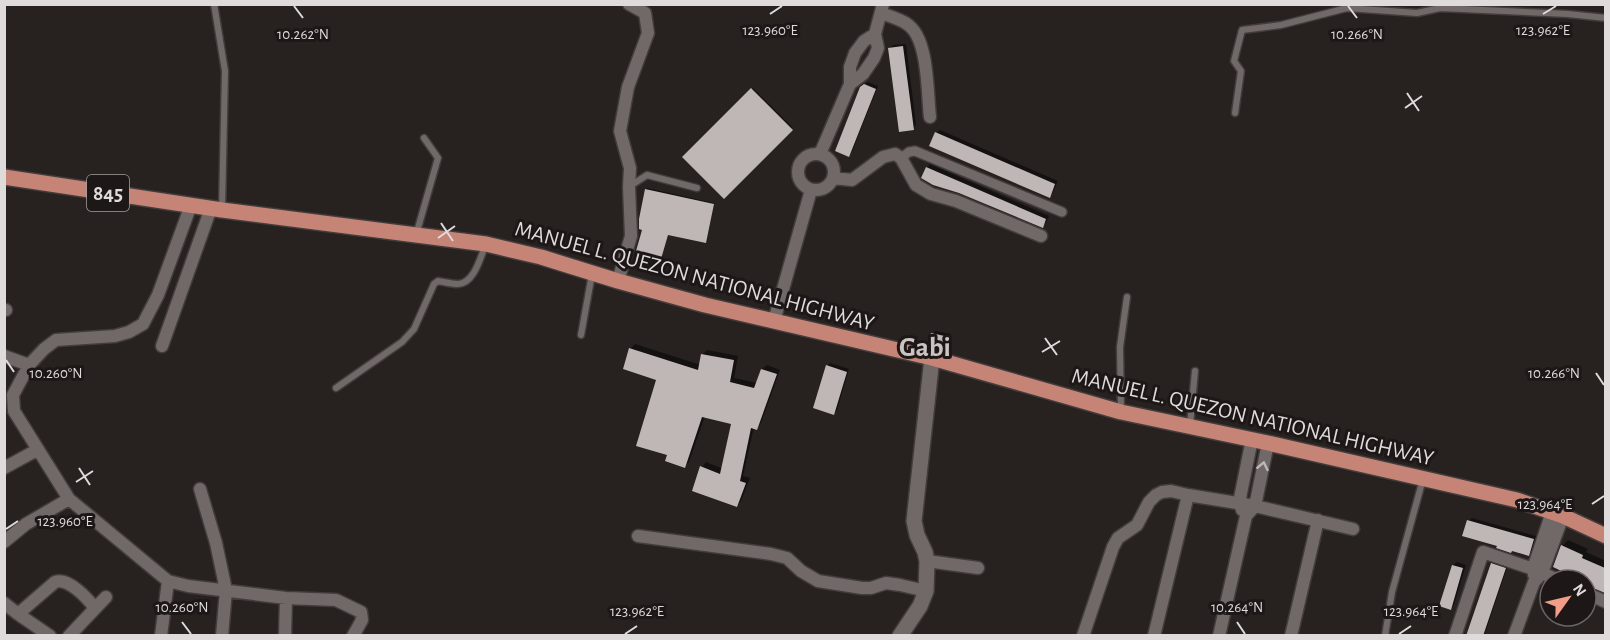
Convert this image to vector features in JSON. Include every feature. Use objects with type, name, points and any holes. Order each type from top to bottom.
[{"type":"main road","name":"MANUEL L. QUEZON NATIONAL HIGHWAY","points":[[4,177],[216,209],[486,244],[541,257],[592,274],[694,302],[932,358],[1121,412],[1252,439],[1517,500],[1557,514],[1605,536]]},
{"type":"street","points":[[618,281],[631,236],[630,168],[620,131],[628,87],[648,33],[645,13],[629,4]]},
{"type":"street","points":[[850,84],[863,74],[874,58],[878,48],[875,34],[882,9],[908,24],[916,33],[922,47],[930,117]]},
{"type":"street","points":[[820,154],[850,84],[850,67],[858,48],[875,34]]},
{"type":"street","points":[[902,158],[909,152],[915,151],[1062,212]]},
{"type":"street","points":[[820,154],[832,165],[833,178],[826,187],[818,191],[811,190],[800,181],[797,168],[804,158],[820,154]]},
{"type":"street","points":[[833,178],[852,180],[883,157],[895,154],[902,158],[916,185],[931,194],[956,201],[1041,236]]},
{"type":"street","points":[[774,321],[811,190]]},
{"type":"street","points":[[191,205],[158,295],[142,324],[129,333],[115,336],[56,340],[29,365],[13,395],[14,411],[69,499],[168,581],[188,586],[286,598],[336,600],[361,612],[362,620],[353,636]]},
{"type":"street","points":[[162,346],[216,209]]},
{"type":"street","points":[[4,356],[29,365]]},
{"type":"street","points":[[900,636],[920,606],[926,591],[927,561],[914,521],[932,358]]},
{"type":"street","points":[[1246,516],[1239,503],[1252,439]]},
{"type":"street","points":[[1219,636],[1246,516],[1255,506],[1268,443]]},
{"type":"street","points":[[4,468],[37,450]]},
{"type":"street","points":[[200,489],[216,543],[226,590],[222,636]]},
{"type":"street","points":[[1083,636],[1113,547],[1118,538],[1137,525],[1149,502],[1162,492],[1171,490],[1255,506],[1353,529]]},
{"type":"street","points":[[1154,636],[1188,495]]},
{"type":"street","points":[[4,542],[26,524],[69,499]]},
{"type":"street","points":[[1514,636],[1557,514]]},
{"type":"street","points":[[1291,636],[1318,520]]},
{"type":"street","points":[[638,536],[779,556],[787,558],[801,571],[818,580],[862,588],[871,588],[886,583],[926,591]]},
{"type":"street","points":[[1455,636],[1483,552],[1537,574]]},
{"type":"street","points":[[927,561],[978,568]]},
{"type":"street","points":[[18,614],[60,580],[87,598],[95,608]]},
{"type":"street","points":[[161,636],[168,581]]},
{"type":"street","points":[[69,636],[106,597]]},
{"type":"street","points":[[285,636],[286,598]]},
{"type":"street","points":[[4,603],[50,636]]},
{"type":"lane","points":[[214,4],[225,70],[216,209]]},
{"type":"lane","points":[[1234,113],[1241,71],[1234,61],[1242,30],[1281,25],[1347,8],[1417,13],[1440,8],[1605,18]]},
{"type":"lane","points":[[416,235],[438,158],[424,138]]},
{"type":"lane","points":[[629,187],[648,175],[697,188]]},
{"type":"lane","points":[[336,388],[402,342],[414,329],[434,284],[438,281],[465,283],[472,276],[486,244]]},
{"type":"lane","points":[[581,335],[592,274]]},
{"type":"lane","points":[[1121,412],[1120,347],[1127,297]]},
{"type":"lane","points":[[1190,426],[1194,371]]},
{"type":"lane","points":[[1384,636],[1392,592],[1423,478]]},
{"type":"building","points":[[903,46],[914,130],[899,132],[888,48]]},
{"type":"building","points":[[864,84],[876,89],[849,157],[835,151],[860,87]]},
{"type":"building","points":[[751,88],[793,130],[724,199],[682,157]]},
{"type":"building","points":[[935,132],[1055,184],[1050,198],[929,146]]},
{"type":"building","points":[[926,167],[1046,219],[1043,228],[959,193],[933,185],[921,178]]},
{"type":"building","points":[[645,189],[714,204],[706,243],[668,235],[661,259],[636,251],[642,230],[639,229],[639,219]]},
{"type":"building","points":[[931,333],[949,337],[946,352],[928,347]]},
{"type":"building","points":[[629,348],[698,370],[701,354],[734,360],[730,382],[754,388],[761,369],[777,374],[757,430],[751,428],[740,481],[746,483],[737,507],[692,491],[700,466],[720,474],[731,424],[702,417],[685,468],[665,461],[667,455],[636,446],[656,380],[623,369]]},
{"type":"building","points":[[826,365],[847,372],[834,415],[813,408]]},
{"type":"building","points":[[1467,520],[1534,539],[1529,556],[1512,551],[1511,553],[1496,548],[1497,546],[1462,536]]},
{"type":"building","points":[[1561,545],[1583,555],[1582,558],[1605,568],[1605,593],[1598,590],[1598,568],[1553,567]]},
{"type":"building","points":[[1491,563],[1506,568],[1483,636],[1466,636]]},
{"type":"building","points":[[1452,565],[1463,568],[1451,610],[1439,606]]},
{"type":"district","name":"Gabi","points":[[925,346]]}]
